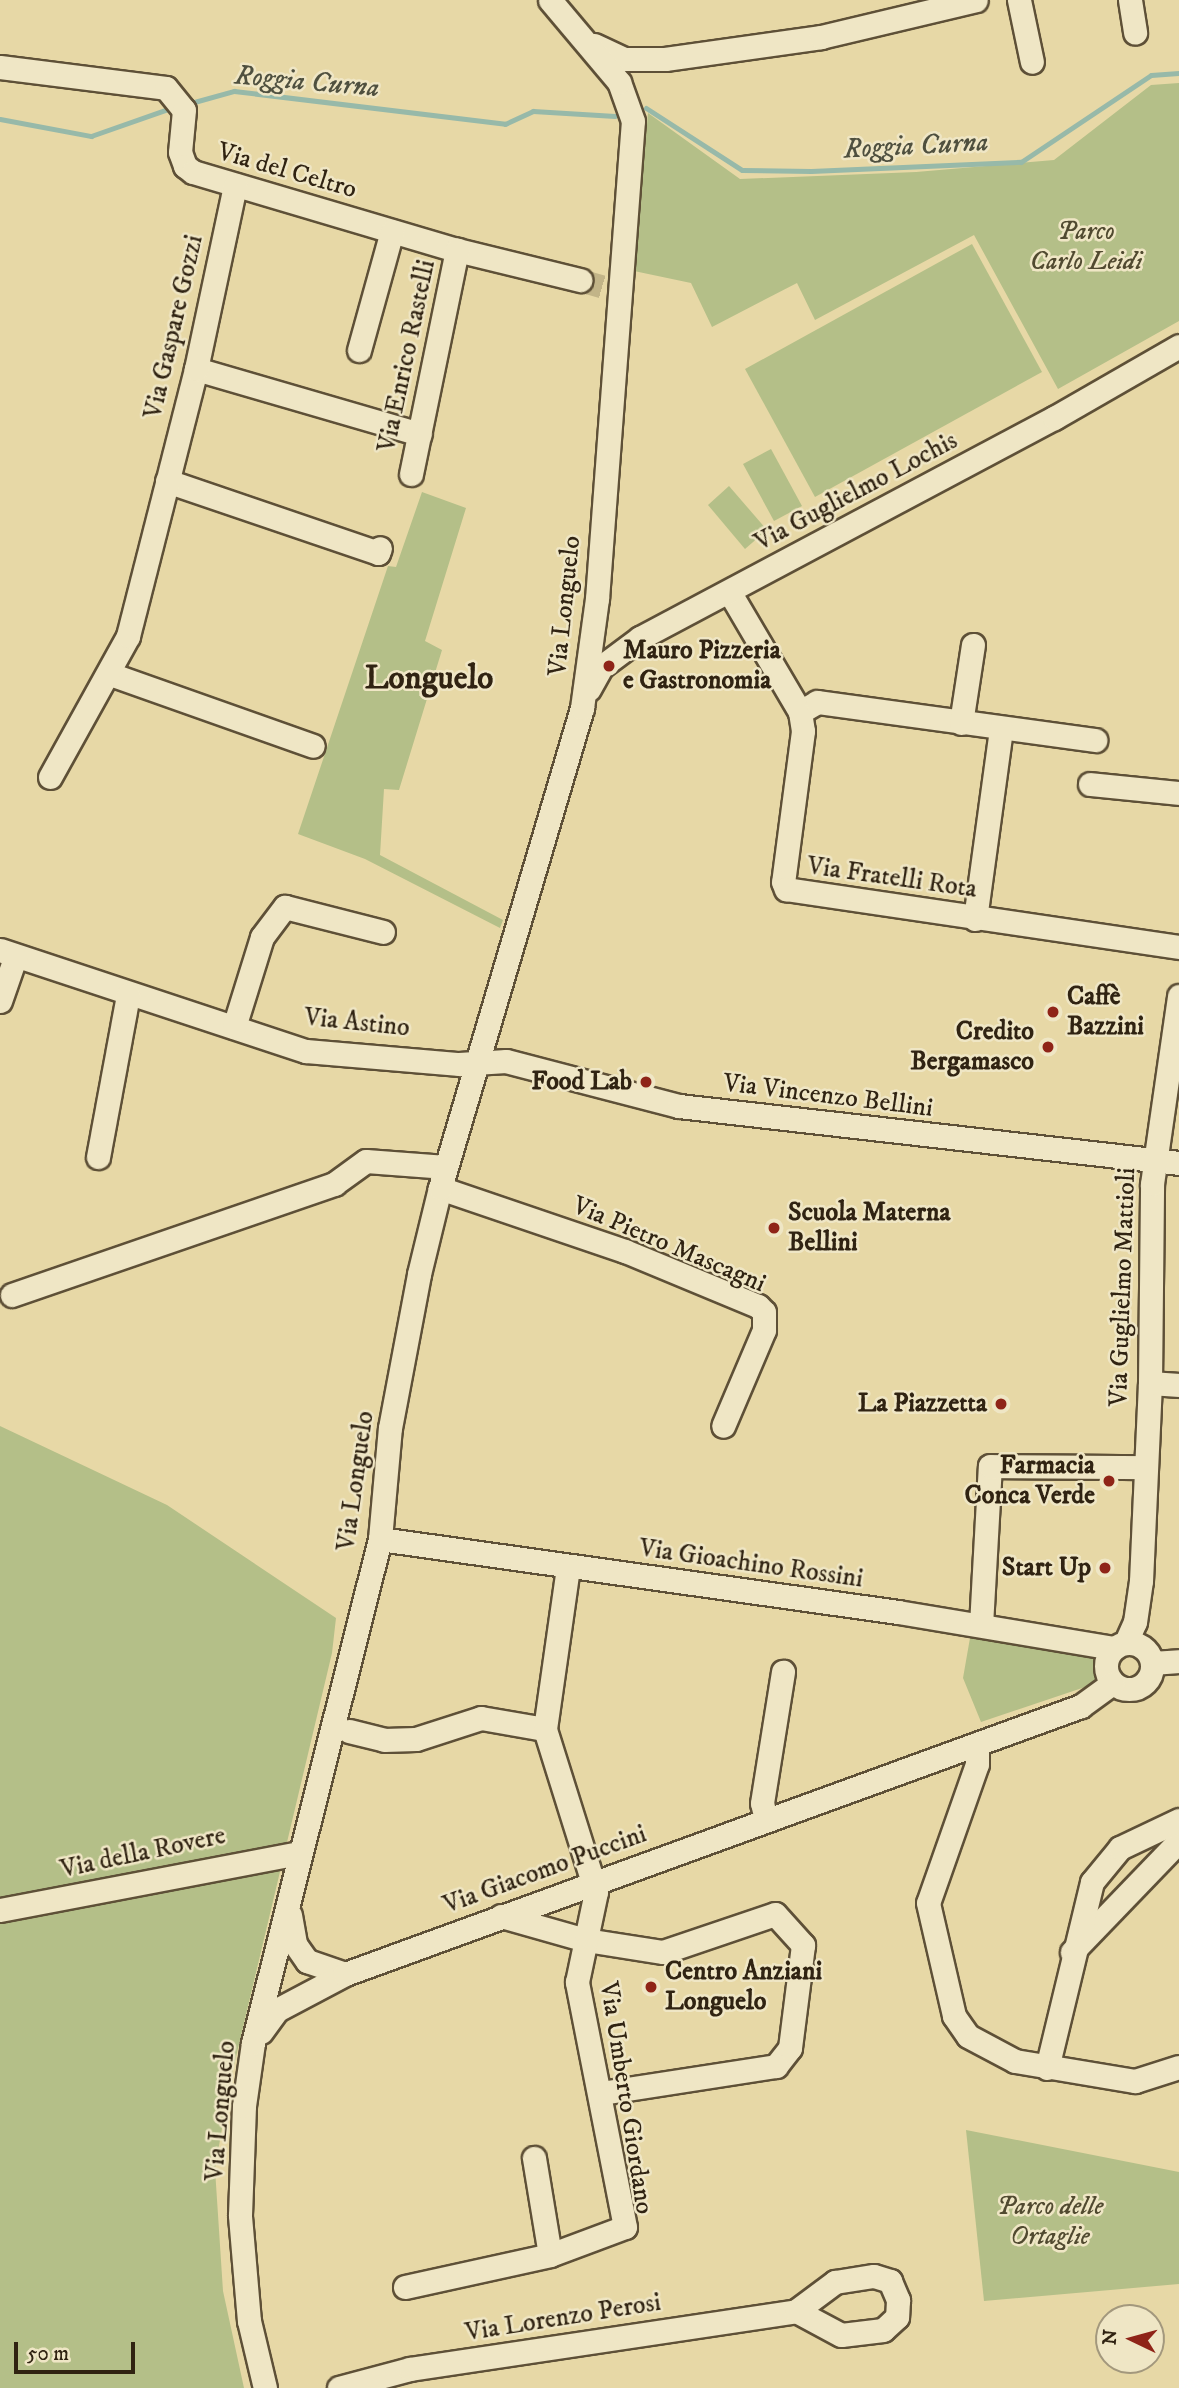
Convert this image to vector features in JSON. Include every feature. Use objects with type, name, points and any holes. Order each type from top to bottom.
[{"type":"street","name":"Via Longuelo","points":[[265,2388],[249,2321],[240,2215],[244,2106],[253,2043],[311,1801],[380,1539],[392,1417],[443,1178],[582,708],[597,599],[611,288],[633,121],[619,82],[591,44],[551,0]]},
{"type":"street","points":[[591,44],[624,59],[665,59],[821,37],[976,0]]},
{"type":"street","points":[[1019,0],[1032,62]]},
{"type":"street","points":[[1130,0],[1135,33]]},
{"type":"street","name":"Via del Celtro","points":[[0,67],[153,85],[179,102],[180,152],[185,166],[234,185],[457,250],[580,281]]},
{"type":"street","name":"Via Gaspare Gozzi","points":[[50,777],[110,674],[128,636],[196,369],[234,185]]},
{"type":"street","points":[[359,350],[392,231]]},
{"type":"street","name":"Via Enrico Rastelli","points":[[411,474],[457,250]]},
{"type":"street","name":"Via Guglielmo Lochis","points":[[582,708],[601,667],[640,638],[730,593],[1179,346]]},
{"type":"street","points":[[196,369],[420,434]]},
{"type":"street","points":[[167,481],[379,551]]},
{"type":"street","name":"Via Fratelli Rota","points":[[730,593],[800,712],[803,731],[783,882],[786,889],[1179,947]]},
{"type":"street","points":[[597,599],[601,640],[614,647],[640,638]]},
{"type":"street","points":[[961,723],[973,645]]},
{"type":"street","points":[[110,674],[313,746]]},
{"type":"street","points":[[800,712],[817,702],[1095,740]]},
{"type":"street","points":[[975,919],[1001,728]]},
{"type":"street","points":[[1090,784],[1179,793]]},
{"type":"street","points":[[234,1027],[262,937],[285,907],[383,932]]},
{"type":"street","name":"Via Astino","points":[[0,1001],[8,954],[306,1051],[476,1063]]},
{"type":"street","points":[[97,1157],[128,995]]},
{"type":"street","name":"Via Guglielmo Mattioli","points":[[1134,1651],[1141,1581],[1150,1383],[1154,1160],[1179,996]]},
{"type":"street","name":"Via Vincenzo Bellini","points":[[476,1063],[506,1061],[679,1107],[1179,1163]]},
{"type":"street","points":[[12,1295],[334,1184],[366,1161],[443,1178]]},
{"type":"street","name":"Via Pietro Mascagni","points":[[443,1178],[625,1251],[764,1312],[762,1337],[723,1426]]},
{"type":"street","points":[[1150,1383],[1179,1385]]},
{"type":"street","points":[[981,1625],[990,1465],[1145,1467]]},
{"type":"street","name":"Via Gioachino Rossini","points":[[380,1539],[981,1625],[1134,1651]]},
{"type":"street","points":[[568,1568],[545,1729],[593,1882]]},
{"type":"street","points":[[1134,1651],[1149,1680],[1138,1688],[1124,1689],[1113,1683],[1106,1665],[1134,1651],[1179,1661]]},
{"type":"street","points":[[766,1819],[762,1803],[783,1672]]},
{"type":"street","name":"Via Giacomo Puccini","points":[[253,2043],[277,2010],[345,1974],[1081,1706],[1113,1683]]},
{"type":"street","points":[[349,1731],[384,1740],[416,1739],[481,1718],[545,1729]]},
{"type":"street","points":[[976,1744],[977,1764],[928,1903],[930,1923],[954,2016],[968,2036],[1015,2061],[1135,2081],[1179,2067]]},
{"type":"street","name":"Via Longuelo","points":[[277,2010],[295,1944],[311,1801]]},
{"type":"street","points":[[1047,2068],[1072,1952],[1092,1882],[1108,1860],[1138,1837],[1179,1820]]},
{"type":"street","points":[[1072,1952],[1179,1841]]},
{"type":"street","name":"Via della Rovere","points":[[0,1910],[298,1853]]},
{"type":"street","name":"Via Umberto Giordano","points":[[405,2287],[550,2255],[625,2227],[602,2093],[577,1982],[596,1892],[593,1882]]},
{"type":"street","points":[[291,1891],[290,1928],[295,1944],[314,1967],[345,1974]]},
{"type":"street","points":[[501,1916],[586,1940],[663,1952],[775,1914],[803,1945],[790,2048],[776,2066],[602,2093]]},
{"type":"street","points":[[534,2158],[550,2255]]},
{"type":"street","name":"Via Lorenzo Perosi","points":[[339,2388],[410,2369],[796,2311]]},
{"type":"green space","name":"Parco Carlo Leidi","points":[[1179,83],[1179,321],[1058,389],[974,235],[815,320],[797,283],[712,327],[691,283],[634,271],[648,113],[740,179],[916,172],[1054,160],[1151,85]]},
{"type":"green space","points":[[972,244],[1042,372],[815,497],[745,369]]},
{"type":"green space","points":[[771,449],[802,506],[774,521],[743,464]]},
{"type":"green space","points":[[729,486],[767,530],[745,549],[708,505]]},
{"type":"green space","points":[[422,492],[466,508],[425,641],[442,650],[399,790],[384,789],[380,855],[503,920],[500,928],[365,859],[298,834],[388,566],[396,567]]},
{"type":"green space","points":[[0,1426],[167,1505],[336,1618],[332,1653],[230,2082],[215,2169],[223,2291],[244,2388],[0,2388]]},
{"type":"green space","points":[[970,1638],[1099,1653],[1095,1670],[1100,1682],[981,1722],[963,1678]]},
{"type":"green space","name":"Parco delle Ortaglie","points":[[966,2130],[1179,2172],[1179,2284],[984,2301]]},
{"type":"waterway","name":"Roggia Curna","points":[[646,108],[742,170],[811,171],[1021,162],[1151,75],[1179,73]]},
{"type":"waterway","name":"Roggia Curna","points":[[187,104],[234,91],[505,124],[533,111],[615,116]]},
{"type":"waterway","name":"Roggia Curna","points":[[0,119],[91,136],[174,107]]},
{"type":"tunnel","points":[[580,280],[604,287]]},
{"type":"place","name":"Mauro Pizzeria e Gastronomia","points":[[609,666]]},
{"type":"place","name":"Caffè Bazzini","points":[[1053,1012]]},
{"type":"place","name":"Credito Bergamasco","points":[[1048,1047]]},
{"type":"place","name":"Food Lab","points":[[646,1082]]},
{"type":"place","name":"Scuola Materna Bellini","points":[[774,1228]]},
{"type":"place","name":"La Piazzetta","points":[[1001,1404]]},
{"type":"place","name":"Farmacia Conca Verde","points":[[1109,1481]]},
{"type":"place","name":"Start Up","points":[[1105,1568]]},
{"type":"place","name":"Centro Anziani Longuelo","points":[[651,1987]]},
{"type":"district","name":"Longuelo","points":[[429,679]]}]
